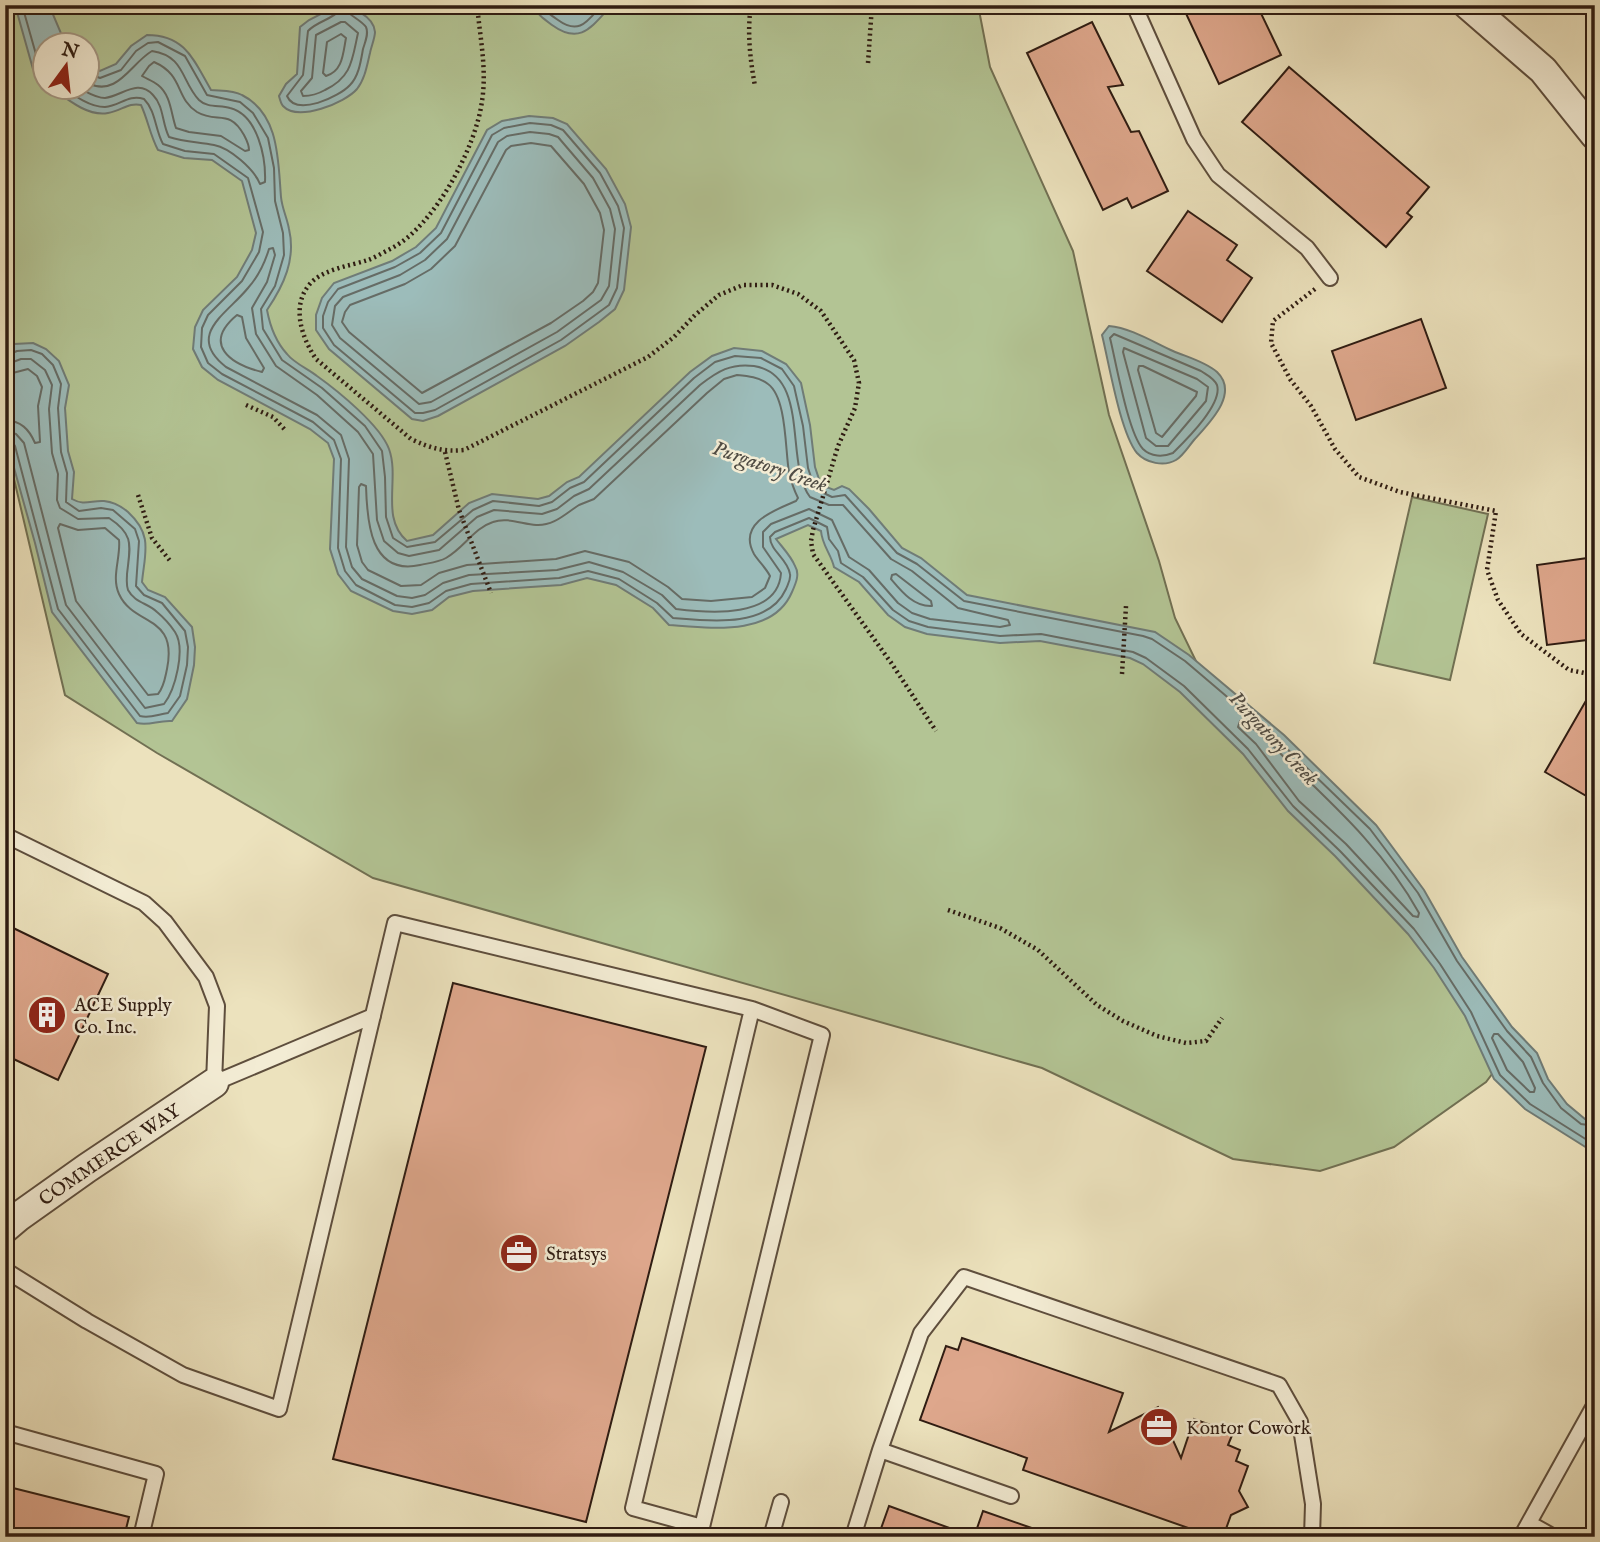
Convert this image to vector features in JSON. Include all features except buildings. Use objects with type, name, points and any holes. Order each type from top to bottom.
[{"type":"street","points":[[1468,5],[1543,71],[1595,135]]},
{"type":"street","name":"COMMERCE WAY","points":[[5,1228],[87,1168],[214,1083]]},
{"type":"lane","points":[[1134,5],[1194,139],[1218,175],[1307,248],[1330,278]]},
{"type":"lane","points":[[5,835],[144,903],[165,922],[206,976],[217,1006],[214,1083],[373,1016]]},
{"type":"lane","points":[[5,1270],[87,1321],[183,1375],[279,1409],[395,923],[752,1009],[822,1035],[702,1527],[633,1508],[752,1009]]},
{"type":"lane","points":[[853,1537],[921,1333],[964,1277],[1279,1385],[1300,1422],[1313,1504],[1312,1537]]},
{"type":"lane","points":[[1521,1537],[1595,1405]]},
{"type":"lane","points":[[5,1432],[156,1474],[141,1537]]},
{"type":"lane","points":[[880,1450],[1011,1496]]},
{"type":"lane","points":[[771,1537],[781,1502]]},
{"type":"lane","points":[[1529,1523],[1554,1537]]},
{"type":"path","points":[[140,5],[161,12],[210,5]]},
{"type":"path","points":[[477,5],[484,81],[482,104],[473,136],[447,192],[421,226],[402,242],[369,259],[330,271],[310,284],[300,303],[300,325],[316,359],[411,439],[445,452],[464,450],[648,357],[719,295],[743,285],[772,285],[799,294],[821,311],[854,360],[859,383],[855,408],[838,446],[813,530],[813,554],[892,664],[936,731]]},
{"type":"path","points":[[751,5],[748,27],[750,62],[755,86]]},
{"type":"path","points":[[868,63],[872,5]]},
{"type":"path","points":[[1330,278],[1273,321],[1272,343],[1290,379],[1311,406],[1335,449],[1359,477],[1400,492],[1496,511],[1487,570],[1498,600],[1521,634],[1569,670],[1595,675]]},
{"type":"path","points":[[246,405],[273,417],[286,431]]},
{"type":"path","points":[[445,452],[459,510],[491,593]]},
{"type":"path","points":[[138,495],[152,538],[171,562]]},
{"type":"path","points":[[1122,674],[1126,606]]},
{"type":"path","points":[[947,910],[1000,928],[1038,950],[1097,1005],[1123,1021],[1157,1036],[1186,1044],[1206,1041],[1222,1018]]},
{"type":"green space","points":[[5,5],[978,5],[990,67],[1073,251],[1109,415],[1159,561],[1175,618],[1209,688],[1511,1049],[1486,1082],[1394,1147],[1320,1171],[1233,1159],[1042,1068],[373,878],[157,753],[65,695],[5,441]]},
{"type":"green space","points":[[1412,497],[1488,514],[1450,680],[1374,663]]},
{"type":"water","points":[[15,5],[49,5],[60,32],[32,32],[32,65]]},
{"type":"water","points":[[338,5],[361,13],[374,26],[374,37],[362,81],[351,94],[332,105],[310,111],[290,110],[282,105],[279,96],[286,84],[297,74],[300,27]]},
{"type":"water","points":[[532,5],[612,5],[585,31],[571,34],[552,25],[538,14]]},
{"type":"water","name":"Purgatory Creek","points":[[147,35],[171,40],[180,45],[194,60],[211,90],[231,91],[242,95],[264,114],[275,140],[282,201],[291,240],[287,271],[267,310],[272,328],[290,357],[347,399],[368,419],[384,440],[392,461],[394,521],[407,541],[433,535],[469,503],[492,494],[538,499],[549,496],[567,482],[579,477],[690,372],[712,356],[734,348],[762,351],[786,364],[801,383],[815,467],[821,485],[834,490],[842,486],[849,489],[902,548],[921,558],[967,595],[1155,632],[1189,655],[1284,735],[1376,825],[1424,890],[1462,957],[1512,1027],[1537,1053],[1548,1079],[1567,1104],[1585,1119],[1595,1120],[1595,1153],[1525,1109],[1494,1079],[1465,1016],[1408,934],[1335,856],[1288,811],[1243,754],[1180,692],[1143,664],[1130,658],[1040,641],[1000,643],[927,634],[905,627],[888,615],[859,582],[834,567],[821,531],[808,525],[776,539],[797,572],[793,589],[783,606],[771,617],[739,626],[721,628],[669,625],[653,608],[616,585],[587,578],[561,585],[473,591],[449,597],[432,610],[412,614],[393,611],[351,591],[338,574],[330,549],[334,459],[328,443],[310,429],[218,380],[202,367],[193,349],[195,327],[203,310],[237,277],[252,250],[256,233],[242,181],[212,160],[184,158],[158,150],[141,105],[100,114],[72,102],[102,102],[102,70],[116,64],[131,46]]},
{"type":"water","points":[[529,116],[553,118],[567,124],[606,169],[625,204],[631,227],[624,290],[615,309],[565,346],[438,416],[423,421],[412,419],[329,349],[316,330],[316,315],[322,298],[334,283],[392,261],[416,247],[436,228],[487,130],[502,121]]},
{"type":"water","points":[[1109,326],[1134,332],[1213,368],[1223,381],[1224,399],[1219,408],[1176,460],[1166,463],[1150,461],[1137,453],[1131,443],[1120,414],[1102,335]]},
{"type":"water","points":[[33,343],[46,349],[59,361],[69,385],[65,408],[68,451],[74,472],[72,499],[80,502],[114,503],[136,520],[146,544],[142,582],[148,590],[165,597],[192,627],[194,665],[187,699],[172,721],[137,723],[52,612],[9,450],[5,401],[5,351],[14,344]]},
{"type":"place","name":"ACE Supply Co. Inc.","points":[[47,1015]]},
{"type":"place","name":"Stratsys","points":[[519,1253]]},
{"type":"place","name":"Kontor Cowork","points":[[1159,1427]]}]
